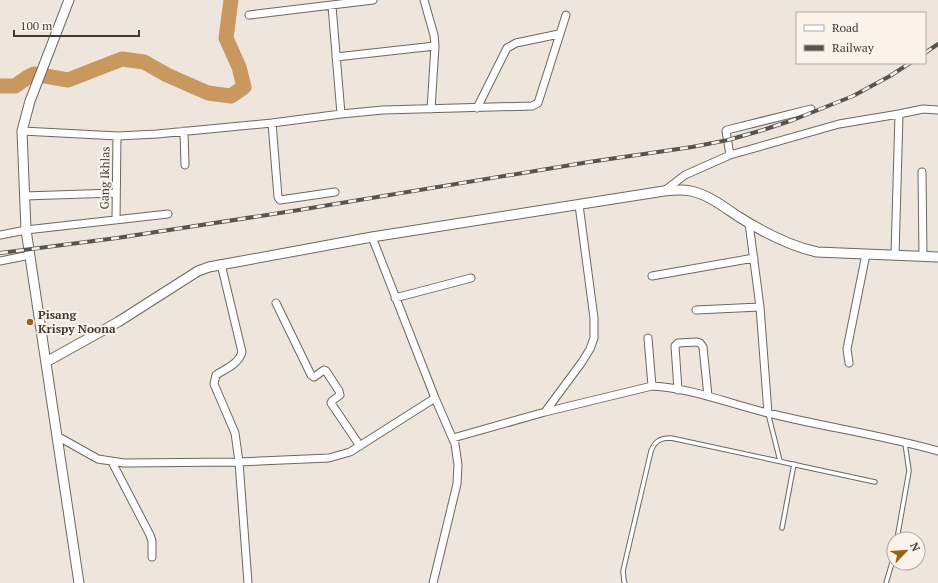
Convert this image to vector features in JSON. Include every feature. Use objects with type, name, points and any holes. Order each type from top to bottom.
[{"type":"street","points":[[69,0],[30,101],[22,131],[26,230],[79,583]]},
{"type":"street","points":[[249,15],[373,0]]},
{"type":"street","points":[[424,0],[434,35],[435,46],[432,109]]},
{"type":"street","points":[[332,6],[341,114]]},
{"type":"street","points":[[22,131],[117,136],[184,131],[341,114],[432,109],[526,107],[538,103],[566,15]]},
{"type":"street","points":[[477,108],[507,48],[516,43],[560,34]]},
{"type":"street","points":[[336,57],[435,46]]},
{"type":"street","points":[[730,155],[727,130],[811,109]]},
{"type":"street","points":[[664,191],[686,176],[730,155],[839,124],[923,109],[938,110]]},
{"type":"street","points":[[894,255],[899,114]]},
{"type":"street","points":[[272,122],[279,199],[282,201],[335,192]]},
{"type":"street","points":[[184,131],[185,166]]},
{"type":"street","name":"Gang Ikhlas","points":[[116,220],[115,193],[117,136]]},
{"type":"street","points":[[922,172],[923,256]]},
{"type":"street","points":[[46,362],[118,322],[198,271],[221,264],[372,237],[664,191],[691,191],[707,196],[749,223],[800,248],[817,252],[938,257]]},
{"type":"street","points":[[24,196],[115,193]]},
{"type":"street","points":[[545,412],[582,362],[590,349],[594,338],[594,318],[579,205]]},
{"type":"street","points":[[0,235],[26,230],[168,214]]},
{"type":"street","points":[[749,223],[760,306],[768,413]]},
{"type":"street","points":[[372,237],[435,398],[453,438],[458,465],[458,475],[433,583]]},
{"type":"street","points":[[849,363],[847,349],[866,254]]},
{"type":"street","points":[[0,261],[30,255]]},
{"type":"street","points":[[652,276],[754,258]]},
{"type":"street","points":[[221,264],[242,352],[237,361],[216,375],[214,384],[235,433],[239,462],[248,583]]},
{"type":"street","points":[[395,298],[471,278]]},
{"type":"street","points":[[276,303],[311,375],[314,377],[326,370],[335,385],[340,394],[331,403],[360,446]]},
{"type":"street","points":[[696,310],[760,306]]},
{"type":"street","points":[[648,338],[652,386]]},
{"type":"street","points":[[678,390],[675,346],[678,343],[697,342],[703,347],[708,396]]},
{"type":"street","points":[[453,438],[545,412],[652,386],[666,387],[708,396],[768,413],[905,442],[938,451]]},
{"type":"street","points":[[57,436],[98,458],[112,462],[124,463],[239,462],[329,458],[350,452],[435,398]]},
{"type":"street","points":[[112,462],[150,535],[152,541],[152,557]]},
{"type":"lane","points":[[768,413],[780,461]]},
{"type":"lane","points":[[625,583],[623,572],[651,451],[654,444],[659,440],[672,438],[875,482]]},
{"type":"lane","points":[[898,531],[909,471],[905,442]]},
{"type":"lane","points":[[782,528],[794,464]]},
{"type":"lane","points":[[886,583],[890,571]]},
{"type":"waterway","points":[[0,86],[15,86],[34,74],[68,80],[122,59],[144,62],[167,75],[208,93],[231,96],[244,87],[239,67],[226,38],[231,0]]},
{"type":"railway","points":[[926,52],[938,44]]},
{"type":"railway","points":[[0,253],[117,238],[299,210],[728,140],[793,120],[853,96],[908,64]]},
{"type":"place","name":"Pisang Krispy Noona","points":[[30,322]]}]
